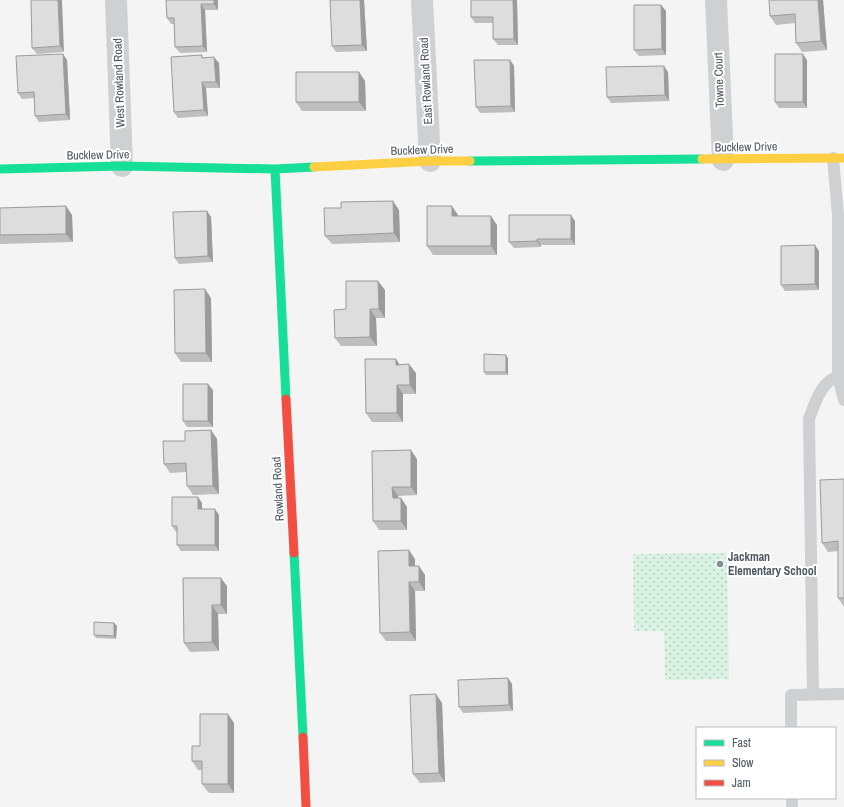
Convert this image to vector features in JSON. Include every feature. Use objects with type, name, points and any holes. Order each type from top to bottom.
[{"type":"street","name":"West Rowland Road","points":[[116,0],[122,166]]},
{"type":"street","name":"East Rowland Road","points":[[422,0],[430,161]]},
{"type":"street","name":"Towne Court","points":[[716,0],[722,160]]},
{"type":"street","name":"Bucklew Drive","points":[[0,169],[122,166],[275,169],[430,161],[839,158]]},
{"type":"street","name":"Rowland Road","points":[[275,169],[306,807]]},
{"type":"lane","points":[[839,158],[841,217],[841,376],[844,400]]},
{"type":"lane","points":[[813,695],[808,419],[826,382],[841,376]]},
{"type":"lane","points":[[791,727],[791,695],[844,694]]},
{"type":"green space","points":[[727,553],[729,679],[665,680],[664,631],[634,631],[633,554]]},
{"type":"building","points":[[31,0],[58,0],[60,46],[32,48]]},
{"type":"building","points":[[166,0],[214,0],[214,4],[201,4],[203,46],[175,47],[174,18],[167,18]]},
{"type":"building","points":[[330,0],[360,0],[362,45],[332,46]]},
{"type":"building","points":[[471,0],[513,0],[514,39],[493,39],[493,17],[471,17]]},
{"type":"building","points":[[769,0],[818,0],[821,41],[796,43],[795,14],[770,16]]},
{"type":"building","points":[[634,5],[661,5],[662,49],[634,50]]},
{"type":"building","points":[[63,54],[66,114],[35,116],[34,92],[18,93],[16,56]]},
{"type":"building","points":[[775,54],[803,54],[803,102],[775,102]]},
{"type":"building","points":[[202,55],[202,58],[214,57],[216,82],[202,82],[204,110],[174,112],[171,57]]},
{"type":"building","points":[[474,60],[510,60],[511,106],[476,107]]},
{"type":"building","points":[[664,66],[665,95],[607,97],[606,67]]},
{"type":"building","points":[[296,72],[359,72],[359,102],[296,102]]},
{"type":"building","points":[[393,201],[394,233],[325,236],[324,208],[341,208],[341,202]]},
{"type":"building","points":[[66,206],[66,234],[0,235],[0,208]]},
{"type":"building","points":[[427,206],[452,206],[452,216],[491,216],[491,246],[427,246]]},
{"type":"building","points":[[207,211],[208,256],[175,258],[173,212]]},
{"type":"building","points":[[509,215],[571,215],[571,239],[537,239],[537,241],[509,242]]},
{"type":"building","points":[[815,245],[815,284],[781,285],[781,246]]},
{"type":"building","points":[[346,281],[378,281],[379,309],[370,309],[370,337],[335,338],[334,310],[346,309]]},
{"type":"building","points":[[205,289],[206,353],[175,353],[174,290]]},
{"type":"building","points":[[484,354],[506,355],[506,372],[484,372]]},
{"type":"building","points":[[365,359],[396,359],[396,365],[409,364],[410,385],[397,385],[397,413],[366,413]]},
{"type":"building","points":[[183,384],[208,384],[208,421],[183,421]]},
{"type":"building","points":[[211,430],[213,486],[187,486],[186,463],[164,464],[163,441],[185,441],[185,431]]},
{"type":"building","points":[[411,450],[411,487],[392,487],[393,498],[401,498],[401,521],[373,521],[372,451]]},
{"type":"building","points":[[844,479],[844,598],[838,598],[838,541],[822,543],[820,480]]},
{"type":"building","points":[[172,497],[198,497],[198,509],[215,509],[215,545],[177,545],[177,526],[172,526]]},
{"type":"building","points":[[409,550],[409,566],[419,566],[419,582],[409,582],[410,632],[380,633],[378,551]]},
{"type":"building","points":[[183,578],[221,578],[221,605],[212,605],[212,642],[184,643]]},
{"type":"building","points":[[94,622],[114,623],[114,636],[94,635]]},
{"type":"building","points":[[508,678],[509,705],[459,707],[458,680]]},
{"type":"building","points":[[436,694],[439,773],[413,774],[410,695]]},
{"type":"building","points":[[200,714],[228,714],[228,784],[202,784],[202,761],[192,761],[192,746],[200,746]]},
{"type":"traffic: fast","points":[[470,161],[702,159]]},
{"type":"traffic: fast","points":[[0,169],[122,166],[275,169],[314,167]]},
{"type":"traffic: fast","points":[[275,169],[286,399]]},
{"type":"traffic: fast","points":[[294,553],[303,737]]},
{"type":"traffic: slow","points":[[702,159],[844,158]]},
{"type":"traffic: slow","points":[[314,167],[430,161],[470,161]]},
{"type":"traffic: jam","points":[[286,399],[294,553]]},
{"type":"traffic: jam","points":[[303,737],[306,807]]},
{"type":"place","name":"Jackman Elementary School","points":[[720,564]]}]
